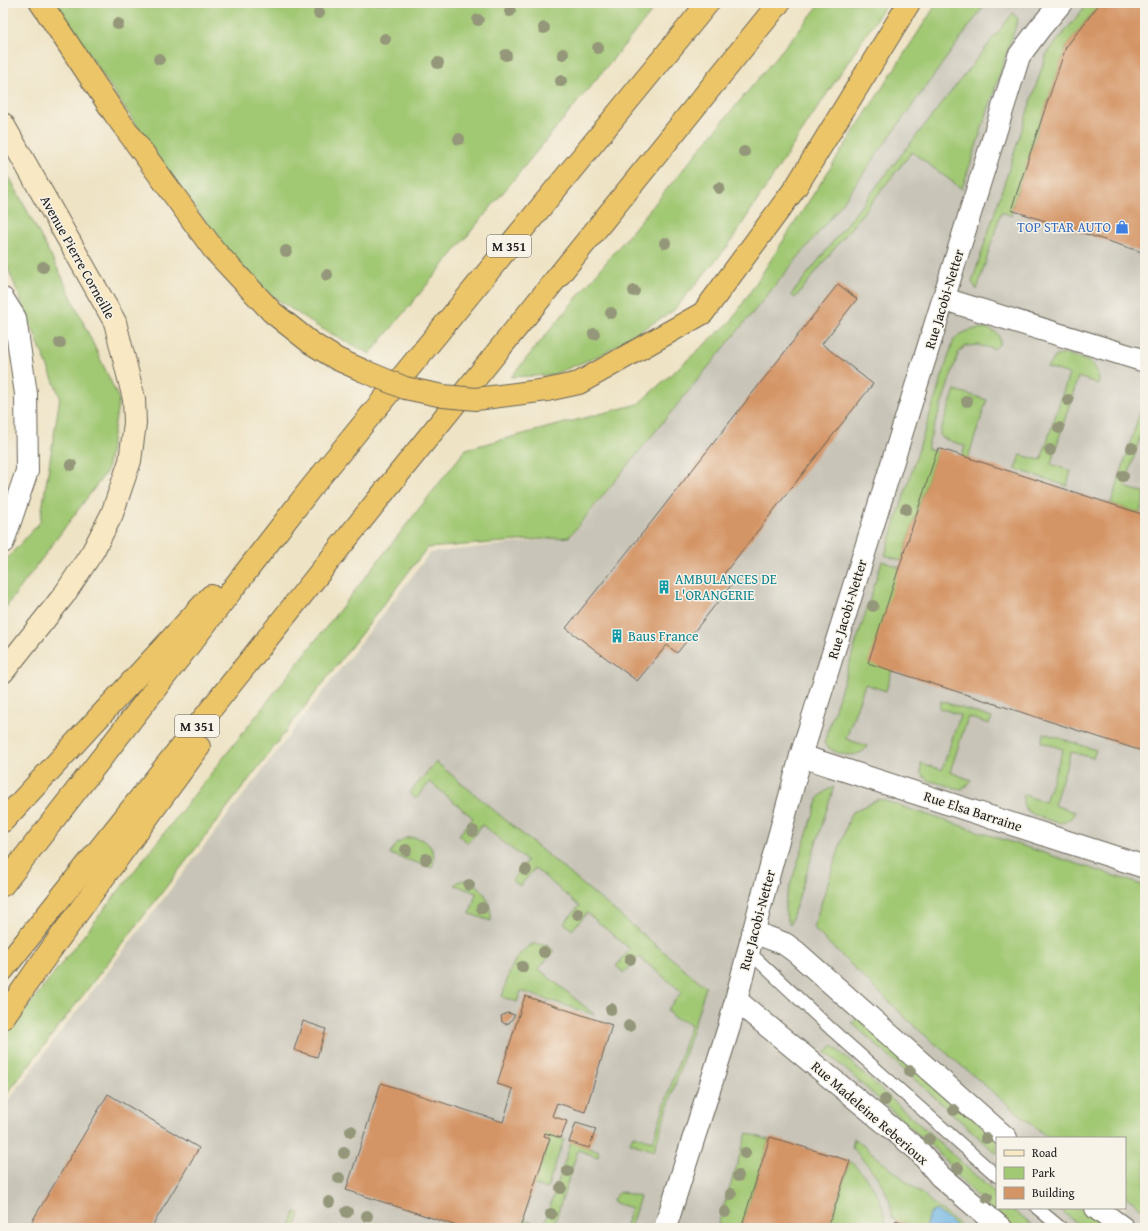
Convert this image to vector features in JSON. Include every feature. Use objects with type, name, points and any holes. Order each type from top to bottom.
[{"type":"highway","points":[[41,3],[114,113],[214,250],[272,312],[312,343],[336,359],[364,371],[405,388],[443,396],[476,399],[547,390],[579,383],[703,312],[796,187],[909,3]]},
{"type":"highway","name":"M 351","points":[[3,885],[311,488],[708,3]]},
{"type":"highway","name":"M 351","points":[[3,970],[392,482],[779,3]]},
{"type":"highway","points":[[3,1018],[392,482]]},
{"type":"highway","points":[[3,821],[311,488]]},
{"type":"street","name":"Rue Jacobi-Netter","points":[[665,1228],[719,1062],[801,756],[1019,56],[1061,3]]},
{"type":"street","name":"Avenue Pierre Corneille","points":[[3,124],[115,322],[134,399],[135,423],[130,461],[109,520],[93,551],[64,596],[3,672]]},
{"type":"street","points":[[3,298],[15,318],[26,394],[27,472],[8,515],[3,542]]},
{"type":"street","points":[[944,300],[1145,361]]},
{"type":"street","name":"Rue Elsa Barraine","points":[[801,756],[1145,867]]},
{"type":"street","points":[[751,942],[785,944],[796,952],[1005,1137]]},
{"type":"street","name":"Rue Madeleine Reberioux","points":[[736,1000],[918,1150],[940,1176],[1001,1228]]},
{"type":"street","points":[[1097,1209],[1123,1228]]},
{"type":"lane","points":[[751,942],[831,1029],[996,1175]]},
{"type":"lane","points":[[1037,1209],[1061,1228]]},
{"type":"shaded area","points":[[986,3],[1145,3],[1145,1228],[3,1228],[3,1107],[430,553],[570,537],[837,210]]},
{"type":"green space","points":[[55,3],[659,3],[370,354],[317,326],[269,294],[223,246],[144,137]]},
{"type":"green space","points":[[821,3],[887,3],[728,246],[673,311],[603,354],[552,375],[511,377]]},
{"type":"green space","points":[[937,3],[986,3],[837,210],[569,537],[427,548],[3,1099],[3,1038],[466,449],[638,404],[732,320]]},
{"type":"green space","points":[[1088,3],[1100,3],[1066,47],[1011,210],[1012,216],[1001,212],[977,290],[972,282],[1046,55]]},
{"type":"green space","points":[[1013,13],[1018,19],[962,189],[912,152],[795,298],[791,295]]},
{"type":"green space","points":[[3,168],[12,182],[61,275],[119,399],[107,471],[3,611],[3,563],[40,522],[60,397],[3,256]]},
{"type":"green space","points":[[984,328],[991,330],[998,335],[1000,344],[994,349],[978,345],[966,346],[959,352],[927,448],[937,452],[901,561],[885,555],[954,339],[968,331]]},
{"type":"green space","points":[[1066,354],[1085,360],[1094,366],[1097,370],[1099,384],[1078,377],[1051,464],[1071,471],[1067,486],[1015,469],[1020,455],[1041,460],[1069,374],[1047,367],[1056,356]]},
{"type":"green space","points":[[955,390],[987,400],[968,458],[962,456],[965,446],[940,436],[940,432]]},
{"type":"green space","points":[[1145,396],[1145,421],[1125,487],[1145,493],[1140,513],[1111,504]]},
{"type":"green space","points":[[882,561],[899,567],[892,671],[886,691],[865,684],[846,739],[867,746],[858,754],[846,755],[833,751],[824,743]]},
{"type":"green space","points":[[941,701],[992,718],[989,724],[968,717],[950,772],[971,780],[967,786],[962,789],[927,780],[921,773],[921,763],[942,770],[960,715],[939,708]]},
{"type":"green space","points":[[1044,733],[1096,750],[1093,758],[1071,752],[1054,805],[1075,812],[1072,817],[1062,823],[1032,814],[1026,809],[1023,800],[1024,795],[1045,802],[1063,749],[1041,742]]},
{"type":"green space","points":[[436,762],[706,987],[654,1151],[630,1143],[633,1135],[653,1141],[691,1024],[672,1017],[670,1011],[667,1010],[682,992],[639,957],[624,973],[616,966],[630,949],[587,913],[572,930],[564,923],[579,906],[535,868],[520,886],[512,880],[527,861],[482,825],[468,843],[459,835],[473,818],[430,782],[416,799],[409,793]]},
{"type":"green space","points":[[834,787],[790,925],[785,912],[786,898],[819,797],[827,790]]},
{"type":"green space","points":[[879,799],[1145,886],[1145,1211],[1126,1197],[1126,1137],[1047,1137],[915,1027],[813,928],[851,813]]},
{"type":"green space","points":[[406,838],[419,839],[429,845],[434,855],[432,868],[390,854],[396,845]]},
{"type":"green space","points":[[464,880],[476,885],[485,895],[490,908],[491,921],[470,914],[476,893],[455,885]]},
{"type":"green space","points":[[533,944],[544,945],[554,951],[539,969],[595,1015],[521,991],[517,1002],[502,997],[515,960]]},
{"type":"green space","points":[[857,1018],[996,1138],[996,1153],[852,1023]]},
{"type":"green space","points":[[832,1045],[996,1194],[996,1209],[1012,1209],[1035,1228],[1014,1228],[999,1217],[974,1194],[937,1151],[826,1052]]},
{"type":"green space","points":[[545,1133],[564,1139],[547,1189],[534,1185],[550,1138],[544,1136]]},
{"type":"green space","points":[[747,1133],[769,1140],[741,1228],[717,1228]]},
{"type":"green space","points":[[854,1138],[963,1228],[958,1228],[936,1210],[929,1214],[925,1228],[906,1228],[907,1224],[892,1219],[889,1199],[885,1189],[873,1171],[852,1148]]},
{"type":"green space","points":[[571,1142],[599,1151],[598,1157],[578,1150],[553,1228],[543,1228]]},
{"type":"green space","points":[[850,1161],[863,1174],[880,1200],[884,1219],[883,1228],[828,1228]]},
{"type":"green space","points":[[622,1192],[640,1197],[630,1228],[625,1228],[631,1208],[612,1202],[618,1193]]},
{"type":"green space","points":[[1060,1209],[1085,1209],[1110,1228],[1082,1228]]},
{"type":"green space","points":[[295,1212],[300,1214],[295,1228],[289,1228]]},
{"type":"green space","points":[[523,1219],[537,1224],[536,1228],[520,1228]]},
{"type":"water","points":[[936,1210],[958,1228],[925,1228],[929,1214]]},
{"type":"building","points":[[1100,3],[1145,3],[1145,253],[1011,210],[1066,47]]},
{"type":"building","points":[[838,284],[857,299],[822,344],[873,384],[723,575],[732,584],[677,653],[667,645],[637,681],[566,628],[653,520]]},
{"type":"building","points":[[938,448],[1145,515],[1145,752],[868,663]]},
{"type":"building","points":[[525,996],[612,1025],[585,1112],[557,1103],[552,1116],[567,1121],[561,1138],[545,1133],[544,1136],[550,1138],[520,1228],[463,1228],[346,1190],[381,1083],[503,1122],[513,1089],[497,1084]]},
{"type":"building","points":[[507,1013],[515,1015],[509,1023],[505,1024],[502,1022],[501,1016]]},
{"type":"building","points":[[303,1021],[326,1029],[317,1057],[294,1050]]},
{"type":"building","points":[[108,1094],[199,1148],[151,1228],[28,1228]]},
{"type":"building","points":[[576,1123],[596,1129],[589,1148],[569,1142]]},
{"type":"building","points":[[770,1137],[850,1161],[828,1228],[741,1228]]},
{"type":"building","points":[[896,1220],[907,1224],[906,1228],[893,1228]]},
{"type":"place","name":"TOP STAR AUTO","points":[[1122,227]]},
{"type":"place","name":"AMBULANCES DE L'ORANGERIE","points":[[664,587]]},
{"type":"place","name":"Baus France","points":[[617,636]]}]
